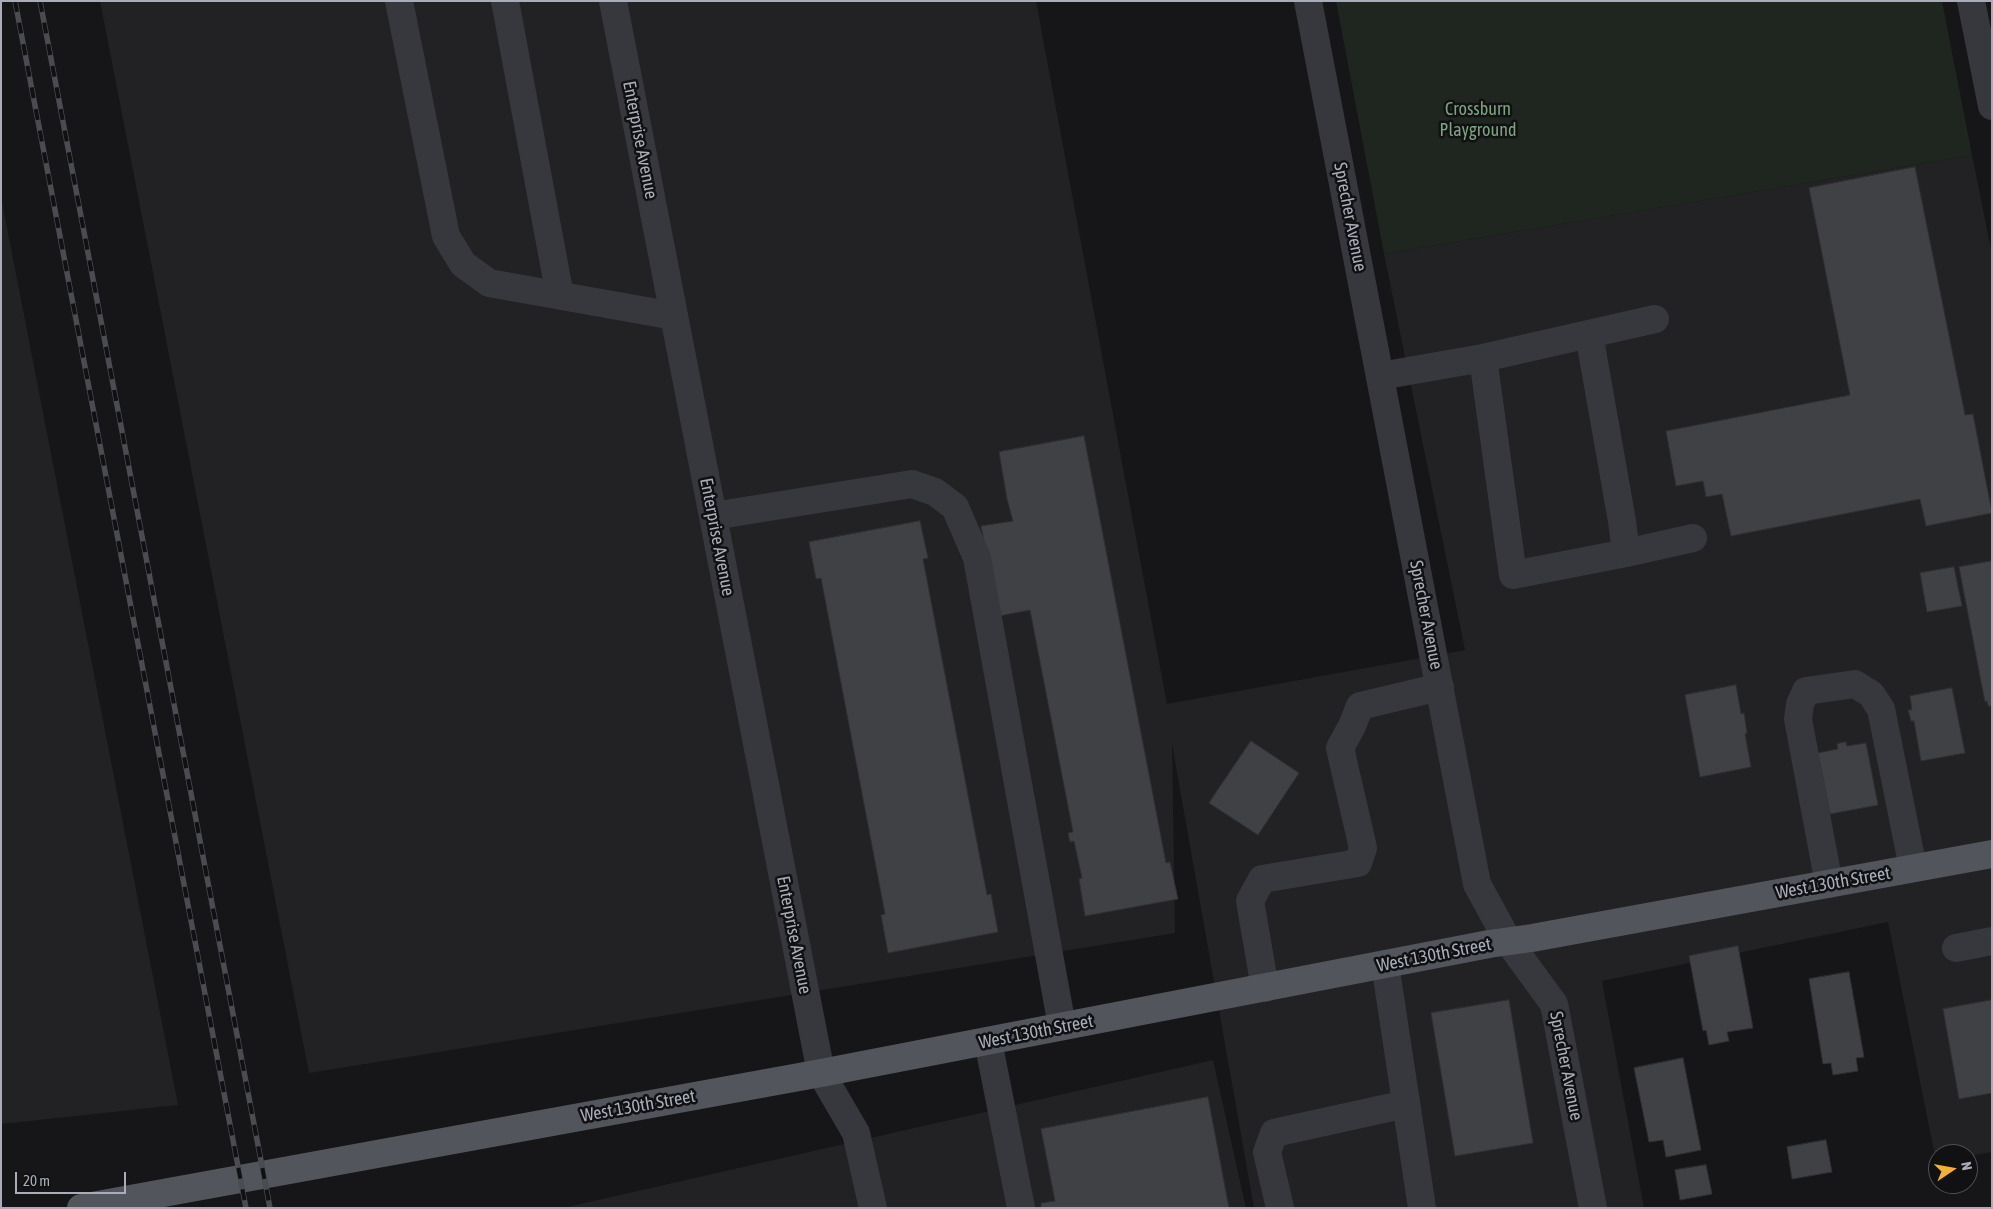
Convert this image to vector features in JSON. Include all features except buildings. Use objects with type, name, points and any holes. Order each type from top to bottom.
[{"type":"main road","name":"West 130th Street","points":[[81,1208],[822,1073],[1508,941],[1992,854]]},
{"type":"street","points":[[399,1],[446,236],[463,264],[488,283],[674,316]]},
{"type":"street","points":[[505,1],[560,296]]},
{"type":"street","name":"Enterprise Avenue","points":[[613,1],[822,1073],[856,1133],[873,1208]]},
{"type":"street","name":"Sprecher Avenue","points":[[1308,1],[1477,884],[1508,941],[1554,1004],[1593,1208]]},
{"type":"street","points":[[1971,1],[1992,106]]},
{"type":"street","points":[[1380,376],[1483,358],[1655,319]]},
{"type":"street","points":[[1589,334],[1626,553]]},
{"type":"street","points":[[1483,358],[1513,575],[1693,538]]},
{"type":"street","points":[[713,516],[912,484],[935,492],[955,507],[977,558],[1062,1026]]},
{"type":"street","points":[[1829,884],[1798,719],[1800,704],[1806,691],[1855,684],[1870,694],[1881,709],[1913,868]]},
{"type":"street","points":[[1265,988],[1250,901],[1262,879],[1358,863],[1363,848],[1340,748],[1360,706],[1440,687]]},
{"type":"street","points":[[1956,948],[1992,941]]},
{"type":"street","points":[[1385,964],[1422,1208]]},
{"type":"street","points":[[988,1041],[1020,1208]]},
{"type":"street","points":[[1280,1208],[1268,1152],[1274,1133],[1406,1104]]},
{"type":"shaded area","points":[[100,1],[1036,1],[1167,704],[1465,650],[1384,254],[1972,155],[1992,254],[1992,1152],[1978,1154],[1978,1144],[1933,1144],[1888,922],[1602,981],[1644,1208],[1254,1208],[1172,744],[1175,933],[309,1073]]},
{"type":"shaded area","points":[[1,197],[178,1105],[1,1124]]},
{"type":"shaded area","points":[[1213,1060],[1246,1208],[563,1208]]},
{"type":"green space","name":"Crossburn Playground","points":[[1336,1],[1942,1],[1972,155],[1384,254]]},
{"type":"railway","points":[[15,1],[246,1208]]},
{"type":"railway","points":[[40,1],[270,1208]]}]
